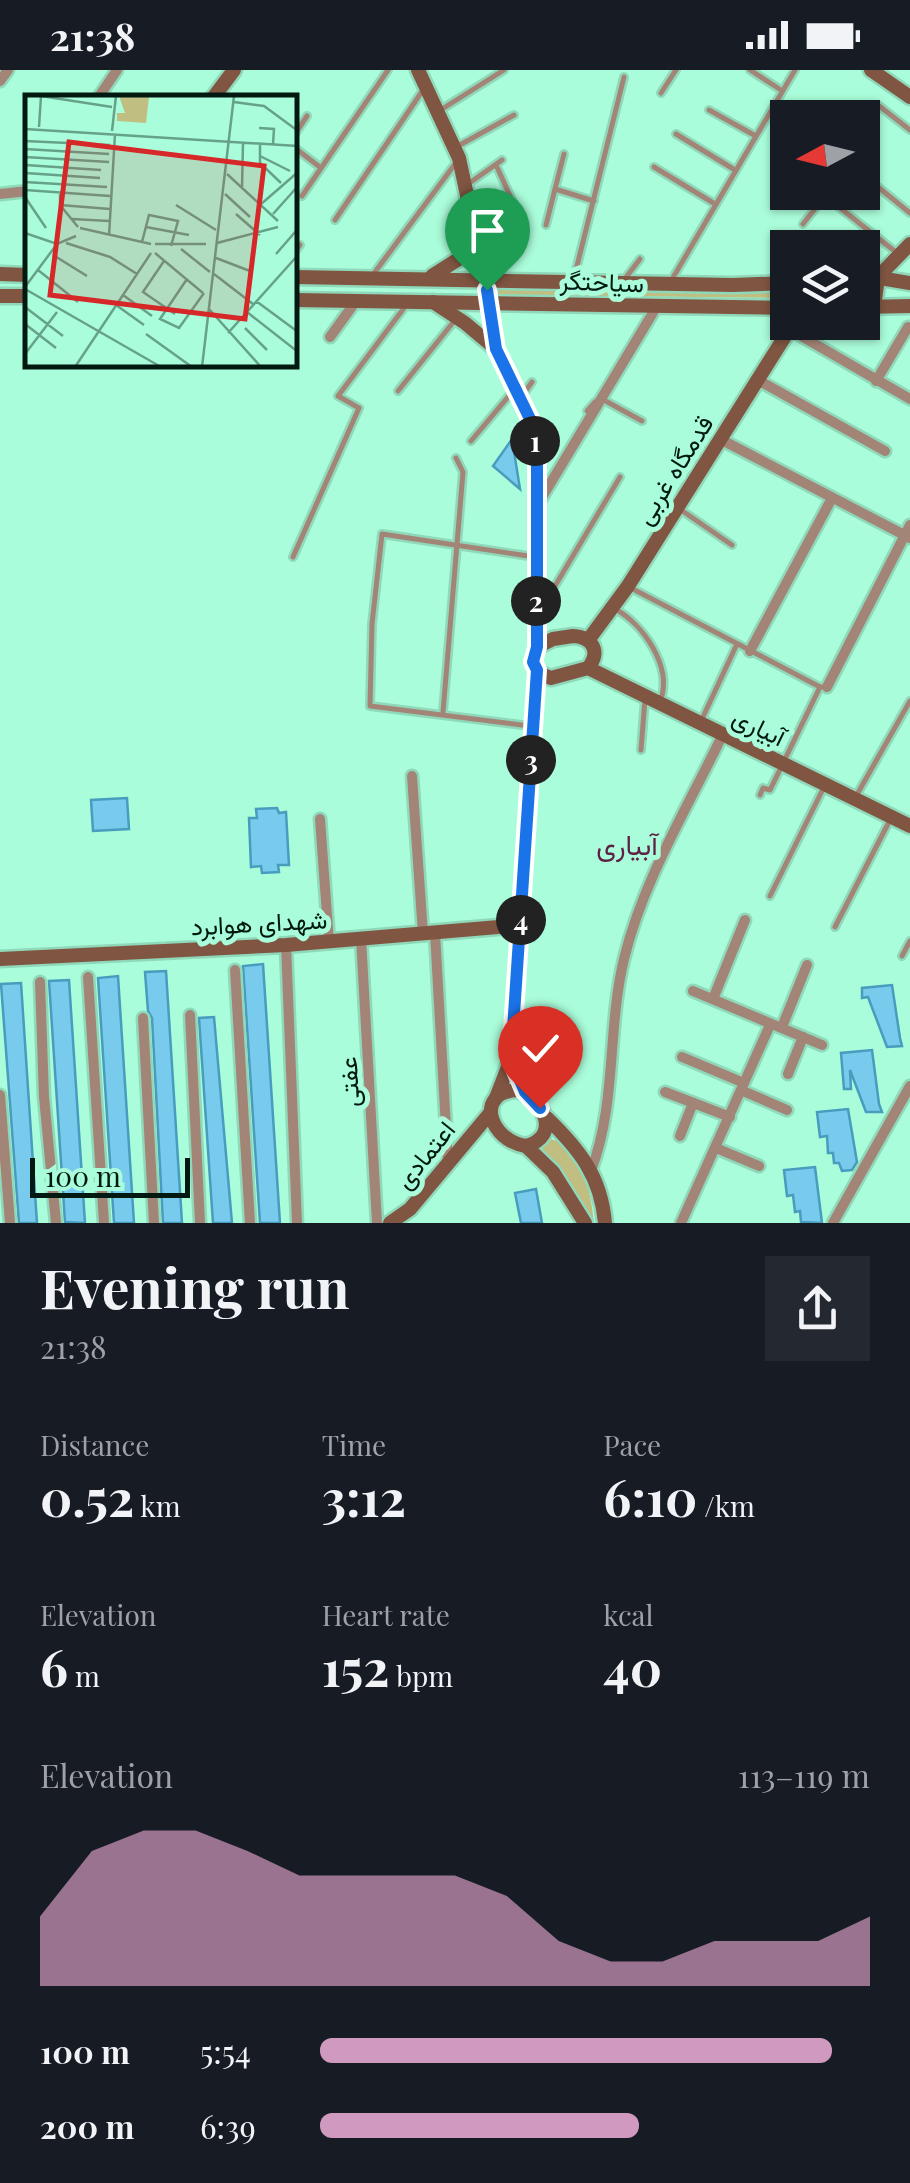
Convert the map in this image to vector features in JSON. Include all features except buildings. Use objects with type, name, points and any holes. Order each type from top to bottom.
[{"type":"street","points":[[0,81],[8,70]]},
{"type":"street","points":[[100,95],[117,70]]},
{"type":"street","points":[[215,95],[234,70]]},
{"type":"street","points":[[418,70],[457,152],[496,349],[532,423],[537,454],[535,557],[544,608],[533,662],[537,670],[511,1059],[525,1092],[578,1147],[609,1222]]},
{"type":"street","points":[[870,70],[910,97]]},
{"type":"street","points":[[0,194],[25,191]]},
{"type":"street","points":[[429,278],[444,272],[460,258],[474,224]]},
{"type":"street","points":[[474,224],[491,267],[518,280]]},
{"type":"street","points":[[880,268],[905,249]]},
{"type":"street","points":[[0,274],[25,275]]},
{"type":"street","points":[[298,277],[485,279]]},
{"type":"street","points":[[880,278],[910,283]]},
{"type":"street","name":"سیاحتگر","points":[[485,279],[770,284]]},
{"type":"street","points":[[733,285],[734,308]]},
{"type":"street","name":"سیاحتگر","points":[[298,300],[770,308]]},
{"type":"street","points":[[330,337],[356,301]]},
{"type":"street","points":[[432,302],[496,349]]},
{"type":"street","points":[[535,510],[657,306]]},
{"type":"street","points":[[880,307],[910,306]]},
{"type":"street","points":[[876,381],[908,327]]},
{"type":"street","name":"قدمگاه غربی","points":[[589,639],[628,586],[782,340]]},
{"type":"street","points":[[813,340],[910,399]]},
{"type":"street","points":[[756,380],[885,451]]},
{"type":"street","points":[[720,439],[908,533],[824,687]]},
{"type":"street","points":[[750,651],[832,498]]},
{"type":"street","points":[[534,697],[552,678],[588,668],[595,653],[589,639],[563,637],[537,647]]},
{"type":"street","name":"آبیاری","points":[[588,668],[910,826]]},
{"type":"street","points":[[537,670],[552,678]]},
{"type":"street","points":[[590,1171],[603,1139],[610,1098],[612,1024],[637,915],[723,734]]},
{"type":"street","points":[[412,776],[448,1163]]},
{"type":"street","points":[[320,819],[329,942]]},
{"type":"street","points":[[713,999],[745,920]]},
{"type":"street","name":"شهدای هوابرد","points":[[0,959],[286,945],[521,925]]},
{"type":"street","name":"عفتی","points":[[361,938],[377,1223]]},
{"type":"street","points":[[286,945],[297,1223]]},
{"type":"street","points":[[681,1223],[744,1087],[807,965]]},
{"type":"street","points":[[235,970],[250,1223]]},
{"type":"street","points":[[88,977],[104,1223]]},
{"type":"street","points":[[40,982],[44,1097],[56,1223]]},
{"type":"street","points":[[694,991],[822,1045]]},
{"type":"street","points":[[190,1015],[200,1223]]},
{"type":"street","points":[[143,1018],[154,1223]]},
{"type":"street","points":[[788,1074],[803,1037]]},
{"type":"street","points":[[682,1057],[787,1110]]},
{"type":"street","name":"اعتمادی","points":[[390,1223],[410,1209],[493,1105],[511,1059]]},
{"type":"street","points":[[833,1223],[910,1086]]},
{"type":"street","points":[[525,1092],[506,1091],[493,1105],[500,1134],[516,1145],[526,1146],[541,1139],[546,1131],[546,1118]]},
{"type":"street","points":[[665,1092],[730,1118]]},
{"type":"street","points":[[0,1095],[10,1223]]},
{"type":"street","points":[[680,1136],[693,1104]]},
{"type":"street","points":[[526,1146],[552,1172],[585,1223]]},
{"type":"street","points":[[716,1148],[759,1166]]},
{"type":"lane","points":[[302,196],[388,70]]},
{"type":"lane","points":[[440,111],[504,70]]},
{"type":"lane","points":[[661,93],[676,70]]},
{"type":"lane","points":[[750,70],[782,90]]},
{"type":"lane","points":[[670,284],[795,70]]},
{"type":"lane","points":[[573,281],[624,78]]},
{"type":"lane","points":[[335,220],[426,86]]},
{"type":"lane","points":[[880,108],[910,130]]},
{"type":"lane","points":[[708,110],[755,136]]},
{"type":"lane","points":[[298,130],[308,116]]},
{"type":"lane","points":[[371,278],[457,152],[514,116]]},
{"type":"lane","points":[[676,134],[735,170]]},
{"type":"lane","points":[[298,150],[321,168]]},
{"type":"lane","points":[[546,225],[564,154]]},
{"type":"lane","points":[[466,186],[499,162],[524,224]]},
{"type":"lane","points":[[654,167],[714,204]]},
{"type":"lane","points":[[555,189],[594,201]]},
{"type":"lane","points":[[880,189],[910,213]]},
{"type":"lane","points":[[803,224],[825,196],[905,249]]},
{"type":"lane","points":[[622,283],[640,260]]},
{"type":"lane","points":[[293,557],[359,408],[338,396],[408,301]]},
{"type":"lane","points":[[398,391],[457,318]]},
{"type":"lane","points":[[587,411],[616,376]]},
{"type":"lane","points":[[470,441],[532,382]]},
{"type":"lane","points":[[602,398],[642,421]]},
{"type":"lane","points":[[442,713],[463,472],[456,458]]},
{"type":"lane","points":[[544,608],[620,476]]},
{"type":"lane","points":[[678,508],[732,546]]},
{"type":"lane","points":[[533,726],[370,706],[372,624],[382,534],[535,557]]},
{"type":"lane","points":[[628,586],[824,687],[770,790],[763,788],[760,795]]},
{"type":"lane","points":[[612,608],[626,615],[656,655],[665,682],[660,704]]},
{"type":"lane","points":[[700,723],[737,644]]},
{"type":"lane","points":[[641,750],[645,696]]},
{"type":"lane","points":[[854,799],[910,701]]},
{"type":"lane","points":[[770,896],[825,785]]},
{"type":"lane","points":[[835,927],[892,818]]},
{"type":"lane","points":[[902,956],[910,941]]},
{"type":"shaded area","points":[[498,290],[770,292],[770,298],[498,295]]},
{"type":"shaded area","points":[[548,1139],[560,1142],[577,1160],[588,1186],[594,1223],[590,1223],[542,1150]]},
{"type":"district","name":"آبیاری","points":[[627,845]]},
{"type":"route","points":[[487,290],[496,349],[532,423],[537,454],[537,647],[533,655],[537,670],[511,1059],[525,1092],[540,1108]]}]
